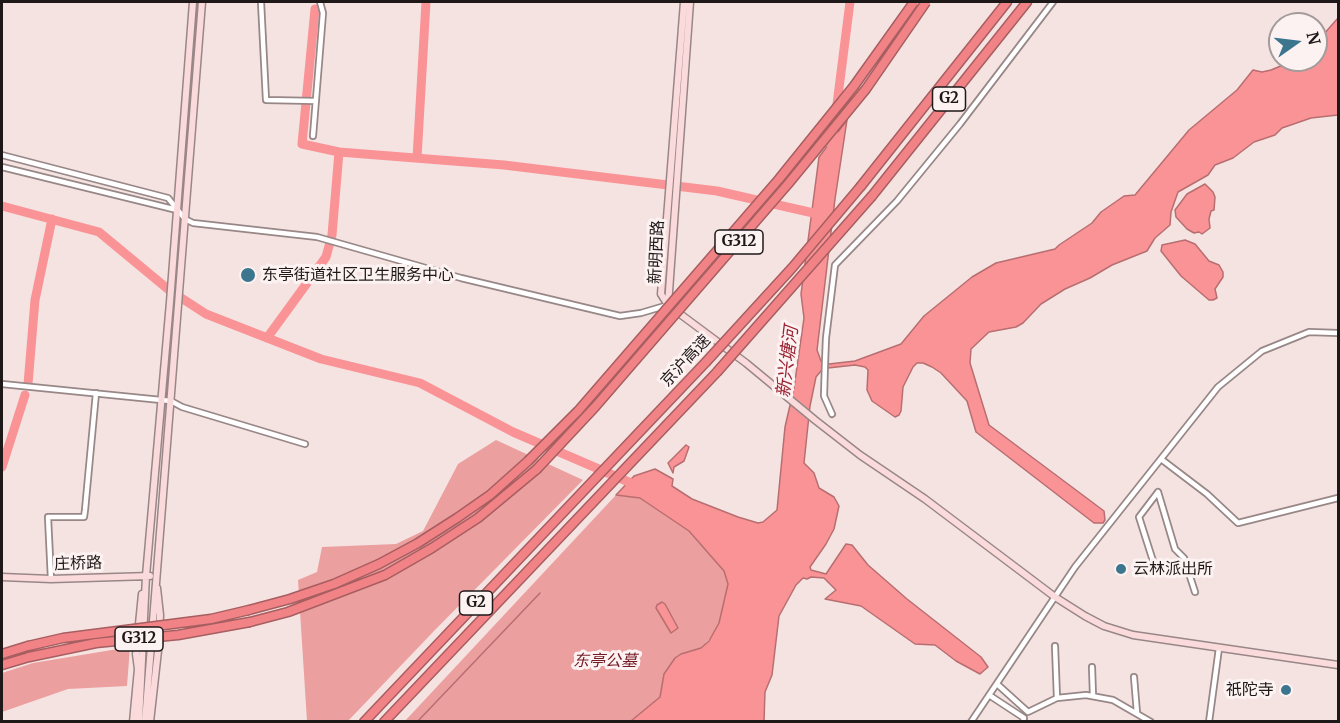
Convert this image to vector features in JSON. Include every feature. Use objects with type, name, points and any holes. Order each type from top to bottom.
[{"type":"highway","name":"G312","points":[[2,654],[63,638],[211,619],[290,599],[334,584],[389,559],[458,518],[490,495],[528,461],[585,403],[780,179],[854,86],[914,2]]},
{"type":"highway","name":"G312","points":[[2,665],[29,657],[96,644],[178,635],[250,622],[288,612],[385,575],[478,518],[537,469],[596,407],[788,184],[866,89],[926,2]]},
{"type":"highway","name":"京沪高速","points":[[364,722],[706,362],[792,268],[861,186],[1007,2]]},
{"type":"highway","name":"京沪高速","points":[[384,722],[717,372],[872,196],[1027,2]]},
{"type":"main road","points":[[145,722],[146,576],[193,2]]},
{"type":"main road","points":[[139,722],[171,401],[202,2]]},
{"type":"main road","name":"新明西路","points":[[668,305],[662,294],[684,2]]},
{"type":"main road","name":"新明西路","points":[[668,305],[690,2]]},
{"type":"main road","points":[[668,305],[746,363],[860,455],[925,499],[1055,597],[1104,626],[1133,635],[1338,665]]},
{"type":"main road","points":[[133,722],[141,601],[146,576]]},
{"type":"main road","points":[[150,722],[160,615],[155,576]]},
{"type":"main road","name":"庄桥路","points":[[2,577],[51,579],[155,576]]},
{"type":"street","points":[[261,2],[266,100],[316,101]]},
{"type":"street","points":[[313,136],[322,13],[320,2]]},
{"type":"street","points":[[832,414],[825,396],[825,363],[835,265],[897,201],[960,124],[1053,2]]},
{"type":"street","points":[[2,155],[168,198],[185,219],[193,223],[317,237],[340,242],[460,278],[620,316],[668,305]]},
{"type":"street","points":[[2,167],[177,210]]},
{"type":"street","points":[[971,722],[1075,567],[1218,387],[1262,351],[1309,332],[1338,333]]},
{"type":"street","points":[[2,384],[171,401],[182,407],[305,444]]},
{"type":"street","points":[[51,579],[48,517],[84,517],[96,393]]},
{"type":"street","points":[[1161,459],[1207,494],[1238,523],[1338,498]]},
{"type":"street","points":[[1153,561],[1139,517],[1158,492],[1175,549],[1184,558],[1195,592]]},
{"type":"street","points":[[1055,646],[1057,698]]},
{"type":"street","points":[[1209,722],[1219,648]]},
{"type":"street","points":[[1092,667],[1093,696]]},
{"type":"street","points":[[1134,678],[1137,713]]},
{"type":"street","points":[[997,684],[1028,712],[1057,698],[1093,696],[1113,700],[1151,722]]},
{"type":"street","points":[[989,695],[1024,718],[1023,722]]},
{"type":"green space","points":[[496,440],[583,480],[348,721],[307,721],[298,580],[317,572],[322,547],[396,544],[423,531],[458,464]]},
{"type":"green space","name":"东亭公墓","points":[[616,495],[640,498],[689,531],[724,571],[728,584],[719,623],[714,634],[701,648],[681,654],[664,674],[660,697],[631,721],[404,722]]},
{"type":"green space","points":[[130,647],[127,686],[68,689],[2,712],[2,673],[33,663]]},
{"type":"shaded area","points":[[1338,18],[1338,115],[1311,118],[1282,128],[1275,135],[1254,142],[1233,158],[1215,165],[1208,175],[1178,192],[1171,212],[1170,225],[1155,238],[1147,251],[1112,265],[1065,289],[1041,304],[1023,323],[1016,327],[989,332],[971,349],[970,363],[989,425],[1104,511],[1103,523],[1094,523],[976,432],[967,401],[941,373],[932,367],[917,363],[913,367],[903,387],[901,411],[895,417],[872,401],[867,390],[868,370],[865,367],[855,365],[828,368],[816,377],[810,406],[804,463],[814,473],[819,488],[834,497],[839,506],[834,529],[810,567],[811,570],[826,574],[846,544],[852,545],[868,565],[981,657],[988,667],[980,674],[956,661],[935,645],[915,644],[861,606],[825,599],[836,590],[824,578],[803,578],[796,585],[779,616],[772,675],[765,692],[764,721],[631,721],[660,697],[664,674],[675,658],[701,648],[709,641],[719,623],[728,584],[724,571],[689,531],[640,498],[616,495],[634,476],[655,469],[673,479],[672,486],[692,499],[738,517],[758,523],[763,522],[777,510],[785,427],[794,388],[804,318],[801,294],[819,157],[847,120],[817,350],[821,361],[829,364],[855,361],[901,344],[924,316],[972,277],[996,263],[1055,249],[1092,223],[1101,212],[1124,196],[1135,195],[1189,130],[1237,90],[1253,70],[1328,72],[1328,29]]},
{"type":"shaded area","points":[[1205,184],[1215,197],[1214,210],[1211,211],[1209,219],[1210,228],[1202,234],[1194,233],[1176,217],[1175,210],[1187,194]]},
{"type":"shaded area","points":[[1185,240],[1195,244],[1209,261],[1219,265],[1223,272],[1223,277],[1215,289],[1217,298],[1209,300],[1181,276],[1161,251],[1162,245]]},
{"type":"shaded area","points":[[686,445],[689,447],[684,461],[674,467],[673,473],[668,463]]},
{"type":"shaded area","points":[[662,602],[678,628],[671,633],[656,608]]},
{"type":"waterway","points":[[417,158],[426,2]]},
{"type":"waterway","name":"新兴塘河","points":[[831,151],[850,2]]},
{"type":"waterway","points":[[315,9],[302,144],[339,152]]},
{"type":"waterway","points":[[267,338],[326,257],[332,235],[339,152],[504,165],[717,191],[822,215]]},
{"type":"waterway","points":[[2,206],[99,232],[169,290],[206,314],[321,359],[420,383],[513,432],[638,486]]},
{"type":"waterway","points":[[28,384],[35,300],[52,219]]},
{"type":"waterway","points":[[2,467],[25,395]]},
{"type":"waterway","points":[[417,722],[540,593]]},
{"type":"place","name":"东亭街道社区卫生服务中心","points":[[248,275]]},
{"type":"place","name":"云林派出所","points":[[1121,569]]},
{"type":"place","name":"祇陀寺","points":[[1286,690]]}]
